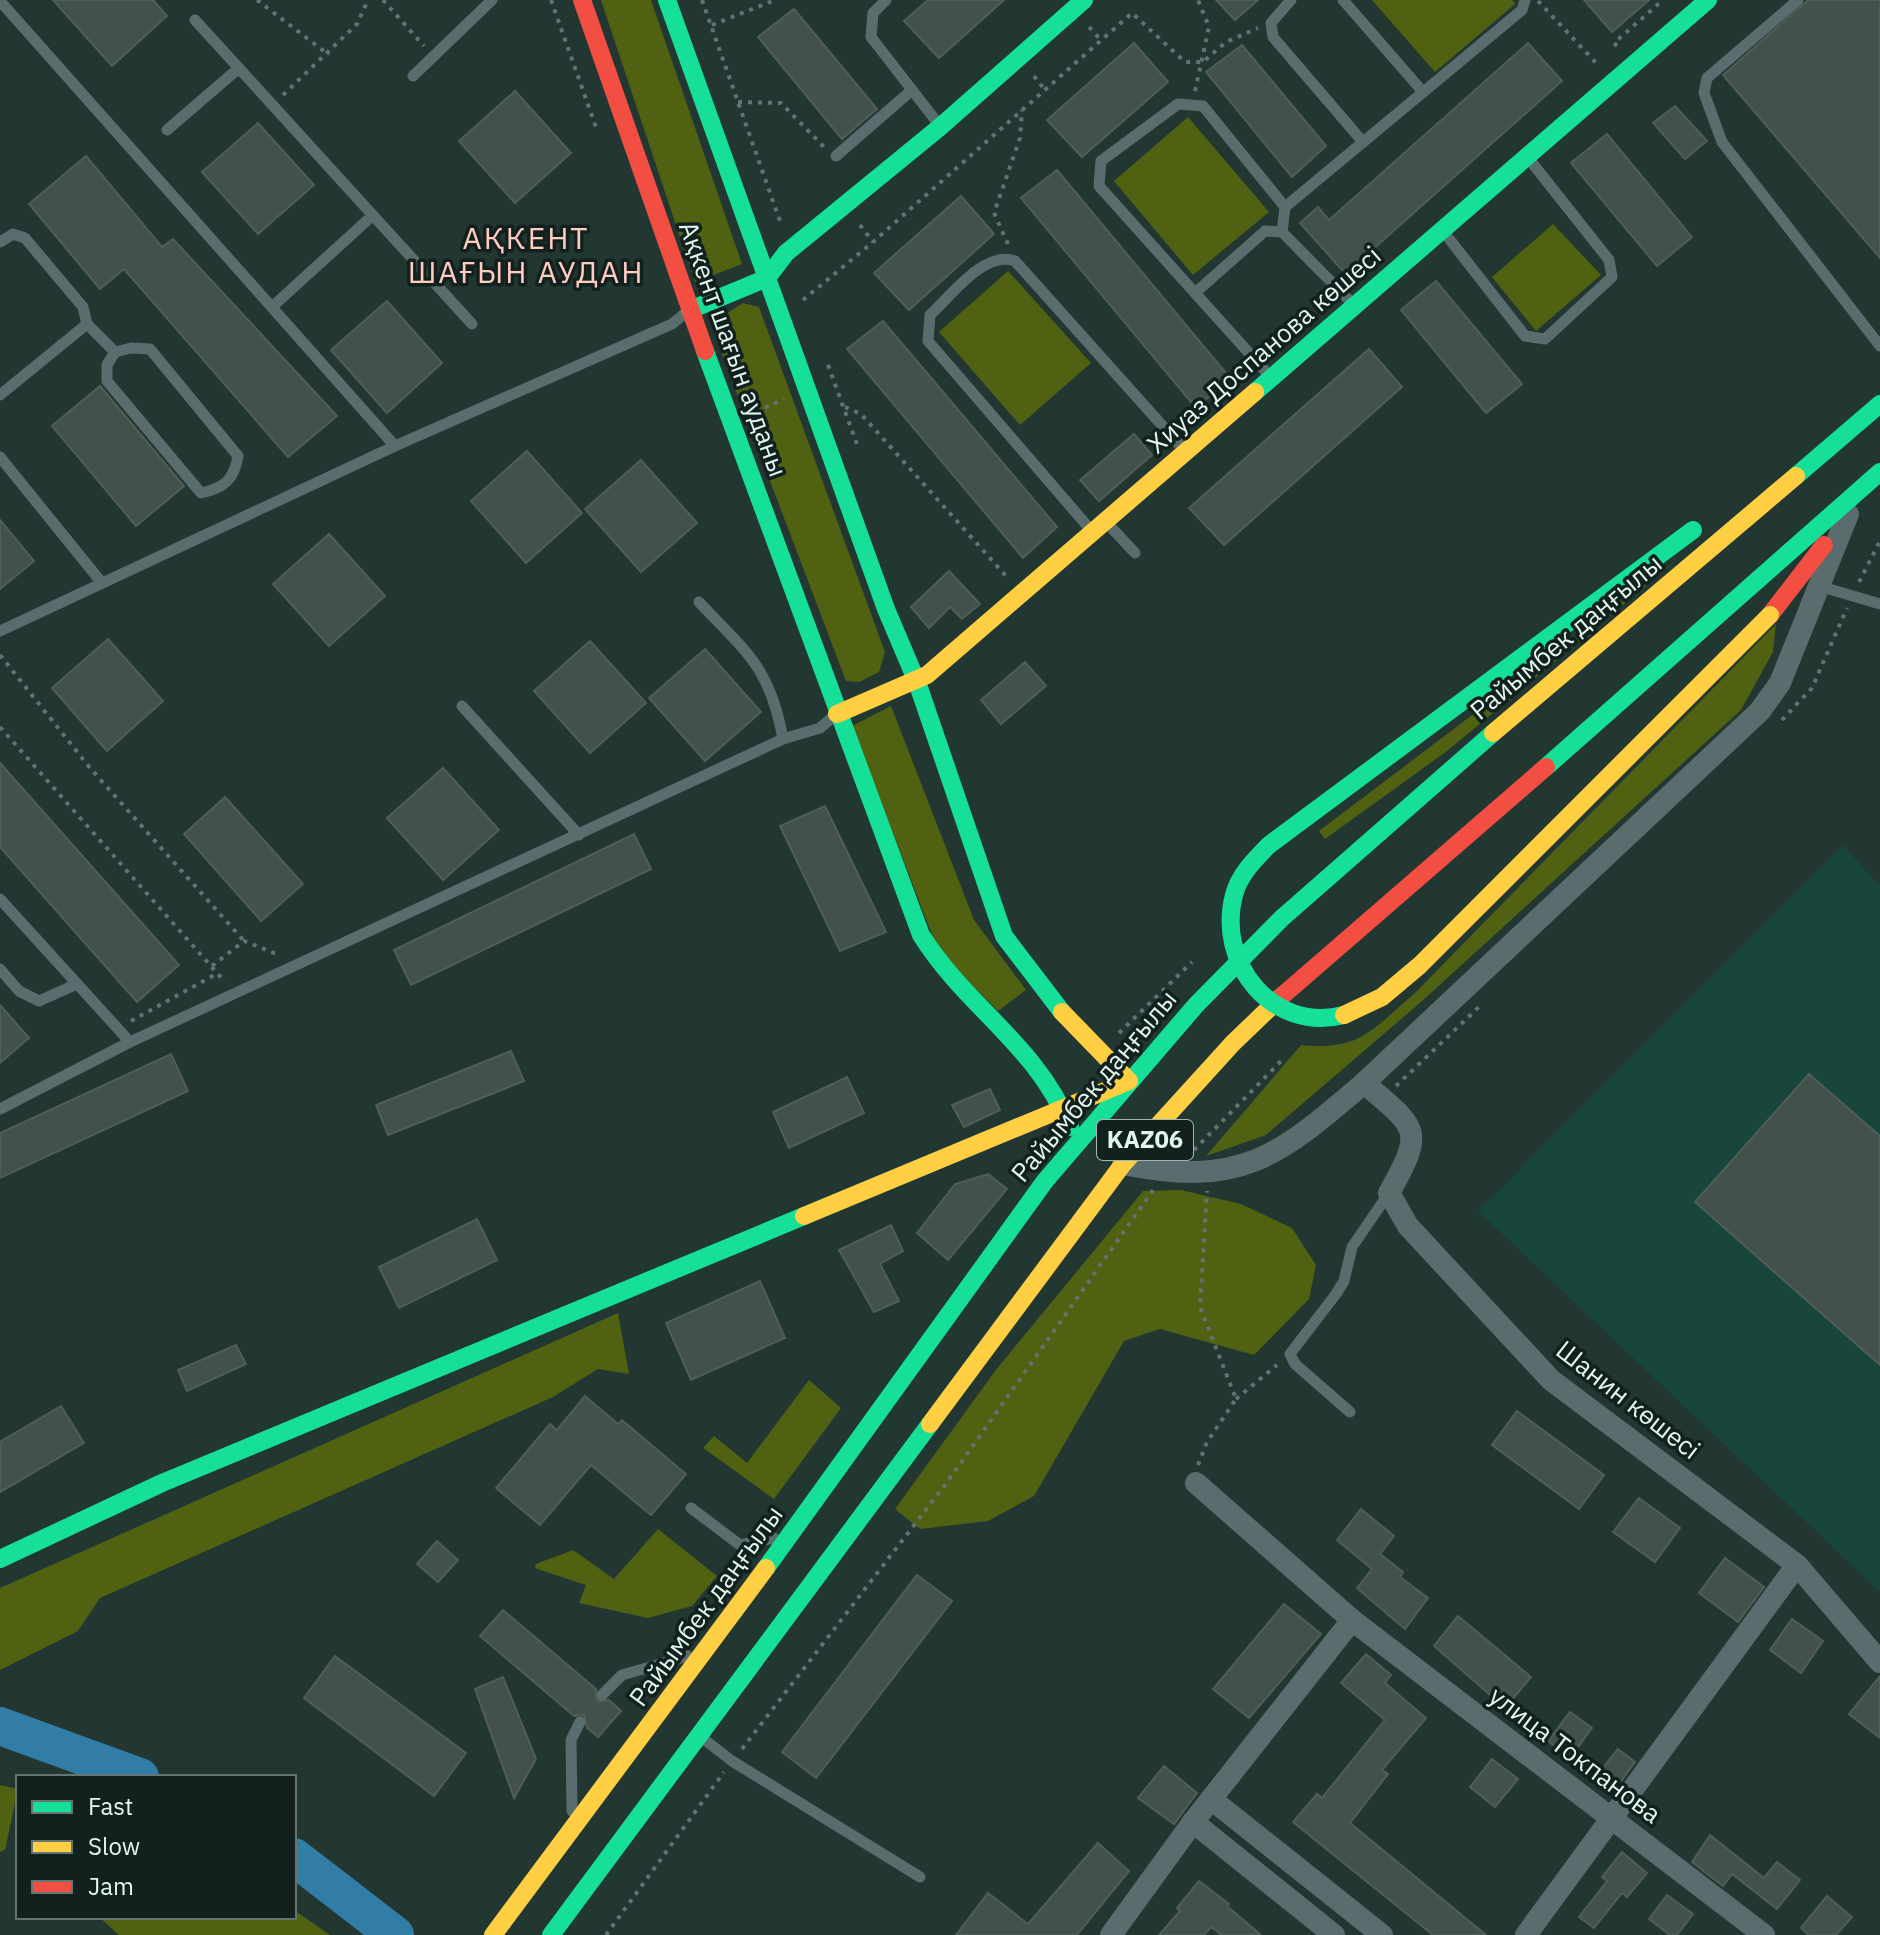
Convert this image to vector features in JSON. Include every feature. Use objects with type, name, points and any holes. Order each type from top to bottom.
[{"type":"main road","name":"Ақкент шағын ауданы","points":[[582,0],[690,310],[921,935],[936,964],[1033,1047],[1063,1106],[1075,1145]]},
{"type":"main road","points":[[0,1559],[176,1477],[1129,1081],[1100,1052],[1063,1024],[1004,936],[917,682],[886,609],[667,0]]},
{"type":"main road","points":[[690,310],[767,278],[786,253],[940,127],[1084,0]]},
{"type":"main road","name":"Хиуаз Доспанова көшесі","points":[[837,714],[917,682],[1708,0]]},
{"type":"main road","name":"Райымбек даңғылы","points":[[493,1935],[707,1650],[1045,1181],[1196,1005],[1282,918],[1396,815],[1880,404]]},
{"type":"main road","points":[[1733,505],[1853,427]]},
{"type":"main road","points":[[1700,526],[1269,845],[1252,861],[1238,883],[1229,923],[1233,951],[1250,985],[1274,1006],[1312,1019],[1340,1017],[1384,996],[1420,965],[1770,615],[1880,473]]},
{"type":"main road","name":"KАZ06","points":[[555,1929],[701,1737],[1123,1164],[1233,1043],[1309,971],[1453,849],[1880,473]]},
{"type":"main road","points":[[555,1929],[577,1935]]},
{"type":"street","points":[[1123,1164],[1165,1173],[1208,1173],[1262,1160],[1306,1132],[1364,1083],[1760,711],[1780,683],[1848,514]]},
{"type":"street","points":[[1364,1083],[1406,1120],[1414,1136],[1412,1152],[1389,1193]]},
{"type":"street","name":"Шанин көшесі","points":[[1389,1193],[1408,1226],[1551,1380],[1797,1565],[1880,1662]]},
{"type":"street","name":"улица Токпанова","points":[[1196,1483],[1352,1620],[1764,1935]]},
{"type":"street","points":[[1526,1935],[1797,1565]]},
{"type":"street","points":[[1111,1935],[1193,1822],[1352,1620]]},
{"type":"street","points":[[1211,1799],[1382,1935]]},
{"type":"street","points":[[1193,1822],[1334,1935]]},
{"type":"lane","points":[[413,76],[492,0]]},
{"type":"lane","points":[[886,0],[873,13],[871,37],[940,127]]},
{"type":"lane","points":[[1291,0],[1271,23],[1273,37],[1363,142]]},
{"type":"lane","points":[[1343,0],[1423,92]]},
{"type":"lane","points":[[1282,232],[1285,207],[1522,10],[1525,0]]},
{"type":"lane","points":[[1798,0],[1707,78],[1704,93],[1722,142],[1878,338]]},
{"type":"lane","points":[[2,6],[395,446]]},
{"type":"lane","points":[[195,20],[472,324]]},
{"type":"lane","points":[[167,130],[239,68]]},
{"type":"lane","points":[[831,153],[912,90]]},
{"type":"lane","points":[[1271,378],[1099,186],[1101,161],[1178,104],[1203,106],[1285,207]]},
{"type":"lane","points":[[1442,231],[1525,336],[1545,339],[1612,277],[1609,260],[1528,157]]},
{"type":"lane","points":[[272,307],[373,215]]},
{"type":"lane","points":[[1195,293],[1265,231],[1282,232],[1355,306]]},
{"type":"lane","points":[[0,242],[13,234],[25,238],[83,307],[87,324],[115,352],[150,349],[238,456],[235,474],[219,489],[201,493],[107,381],[107,365],[115,352]]},
{"type":"lane","points":[[1135,553],[1098,526],[928,341],[930,315],[986,263],[1008,258],[1015,261],[1185,452]]},
{"type":"lane","points":[[0,631],[395,446],[672,324],[690,310]]},
{"type":"lane","points":[[0,395],[87,324]]},
{"type":"lane","points":[[0,457],[102,583]]},
{"type":"lane","points":[[1819,586],[1880,604]]},
{"type":"lane","points":[[699,602],[763,673],[777,705],[783,739]]},
{"type":"lane","points":[[462,706],[579,835]]},
{"type":"lane","points":[[0,1109],[130,1042],[783,739],[820,728],[837,714]]},
{"type":"lane","points":[[0,899],[130,1042]]},
{"type":"lane","points":[[0,969],[19,991],[39,1001],[77,984]]},
{"type":"lane","points":[[1350,1412],[1295,1364],[1290,1354],[1344,1281],[1352,1247],[1389,1193]]},
{"type":"lane","points":[[691,1508],[740,1545],[791,1535]]},
{"type":"lane","points":[[602,1695],[622,1675],[707,1650]]},
{"type":"lane","points":[[572,1831],[571,1740],[580,1722]]},
{"type":"lane","points":[[701,1737],[732,1761],[920,1877]]},
{"type":"path","points":[[257,0],[329,55]]},
{"type":"path","points":[[272,105],[329,55],[357,24],[368,0]]},
{"type":"path","points":[[383,0],[433,57]]},
{"type":"path","points":[[681,39],[775,0]]},
{"type":"path","points":[[1192,105],[1209,27],[1198,0]]},
{"type":"path","points":[[1536,0],[1614,83]]},
{"type":"path","points":[[803,300],[1132,13],[1173,55],[1185,62],[1203,62],[1237,36],[1271,23]]},
{"type":"path","points":[[738,102],[781,103],[831,153]]},
{"type":"path","points":[[1008,258],[1009,245],[994,213],[1020,138],[1022,110]]},
{"type":"path","points":[[731,422],[833,378]]},
{"type":"path","points":[[844,406],[861,414],[1020,593]]},
{"type":"path","points":[[0,655],[90,768],[244,941],[299,964]]},
{"type":"path","points":[[0,727],[234,994]]},
{"type":"path","points":[[212,966],[244,941]]},
{"type":"path","points":[[1100,1052],[1192,962]]},
{"type":"path","points":[[118,1028],[218,973]]},
{"type":"path","points":[[606,1935],[732,1761],[948,1481],[1165,1173],[1195,1149],[1284,1058]]},
{"type":"path","points":[[1208,1173],[1200,1307],[1236,1399]]},
{"type":"path","points":[[1196,1483],[1196,1469],[1207,1442],[1236,1399],[1290,1354]]},
{"type":"shaded area","points":[[1843,845],[1880,886],[1880,1592],[1478,1211]]},
{"type":"green space","points":[[601,0],[651,0],[742,264],[695,282]]},
{"type":"green space","points":[[1372,0],[1512,0],[1515,4],[1435,72]]},
{"type":"green space","points":[[1188,117],[1269,212],[1193,275],[1114,181]]},
{"type":"green space","points":[[1553,224],[1601,275],[1536,331],[1492,277]]},
{"type":"green space","points":[[1008,271],[1091,363],[1020,425],[939,332]]},
{"type":"green space","points":[[743,303],[759,307],[885,652],[879,672],[859,682],[846,681],[715,336],[715,321]]},
{"type":"green space","points":[[1677,560],[1447,751],[1325,839],[1319,831]]},
{"type":"green space","points":[[1776,624],[1773,652],[1741,710],[1421,1002],[1266,1135],[1206,1156],[1301,1045],[1338,1045],[1352,1041],[1375,1028],[1414,994]]},
{"type":"green space","points":[[891,706],[974,920],[1026,990],[998,1011],[939,953],[852,726]]},
{"type":"green space","points":[[1181,1190],[1241,1204],[1292,1228],[1316,1265],[1309,1299],[1254,1355],[1160,1329],[1124,1341],[1034,1496],[988,1521],[920,1529],[895,1509],[995,1371],[1143,1191]]},
{"type":"green space","points":[[618,1313],[629,1374],[598,1369],[553,1397],[100,1598],[78,1631],[0,1670],[0,1588]]},
{"type":"green space","points":[[809,1380],[841,1408],[774,1499],[703,1448],[714,1436],[747,1463]]},
{"type":"green space","points":[[658,1529],[717,1576],[692,1606],[648,1618],[579,1603],[586,1585],[535,1568],[536,1564],[573,1550],[614,1579]]},
{"type":"green space","points":[[0,1785],[16,1789],[16,1798],[5,1850],[0,1852]]},
{"type":"green space","points":[[296,1911],[330,1935],[119,1935],[101,1919],[296,1919]]},
{"type":"building","points":[[53,0],[153,0],[167,16],[112,66]]},
{"type":"building","points":[[928,0],[1004,0],[939,58],[904,21]]},
{"type":"building","points":[[1216,0],[1258,0],[1235,20]]},
{"type":"building","points":[[1584,0],[1649,0],[1612,32]]},
{"type":"building","points":[[1808,0],[1880,0],[1880,258],[1723,75]]},
{"type":"building","points":[[794,9],[877,109],[842,139],[758,37]]},
{"type":"building","points":[[1134,43],[1168,82],[1082,157],[1047,120]]},
{"type":"building","points":[[1528,43],[1562,81],[1363,258],[1369,264],[1351,280],[1300,223],[1318,207],[1329,220]]},
{"type":"building","points":[[1242,45],[1326,146],[1292,177],[1206,72]]},
{"type":"building","points":[[515,91],[571,153],[515,203],[459,141]]},
{"type":"building","points":[[1675,106],[1707,141],[1685,159],[1653,123]]},
{"type":"building","points":[[258,123],[314,185],[258,234],[202,172]]},
{"type":"building","points":[[1607,134],[1692,237],[1657,266],[1571,163]]},
{"type":"building","points":[[86,156],[162,247],[173,239],[337,416],[288,457],[124,269],[100,289],[29,204]]},
{"type":"building","points":[[1057,170],[1230,378],[1196,408],[1021,198]]},
{"type":"building","points":[[961,196],[994,234],[909,310],[874,273]]},
{"type":"building","points":[[1436,281],[1522,384],[1486,413],[1401,310]]},
{"type":"building","points":[[387,301],[442,363],[387,413],[331,350]]},
{"type":"building","points":[[883,321],[1057,527],[1023,558],[847,349]]},
{"type":"building","points":[[1369,349],[1402,387],[1224,545],[1189,508]]},
{"type":"building","points":[[100,386],[184,486],[136,526],[52,426]]},
{"type":"building","points":[[1134,434],[1152,455],[1099,501],[1080,480]]},
{"type":"building","points":[[527,451],[582,513],[526,563],[471,501]]},
{"type":"building","points":[[641,460],[697,523],[641,572],[585,509]]},
{"type":"building","points":[[0,520],[34,561],[0,589]]},
{"type":"building","points":[[329,534],[385,596],[329,646],[273,584]]},
{"type":"building","points":[[949,571],[980,604],[962,619],[950,607],[929,628],[911,607]]},
{"type":"building","points":[[108,639],[163,701],[107,751],[52,688]]},
{"type":"building","points":[[590,641],[646,703],[590,753],[534,691]]},
{"type":"building","points":[[705,649],[761,712],[705,761],[649,698]]},
{"type":"building","points":[[1025,662],[1046,686],[1001,724],[981,700]]},
{"type":"building","points":[[0,763],[179,965],[137,1002],[0,847]]},
{"type":"building","points":[[443,768],[499,830],[443,880],[387,818]]},
{"type":"building","points":[[225,797],[303,884],[261,921],[184,834]]},
{"type":"building","points":[[825,806],[886,932],[840,951],[780,826]]},
{"type":"building","points":[[634,834],[651,869],[411,985],[394,950]]},
{"type":"building","points":[[0,1005],[29,1038],[0,1063]]},
{"type":"building","points":[[511,1051],[524,1081],[388,1135],[376,1105]]},
{"type":"building","points":[[171,1054],[188,1091],[0,1178],[0,1133]]},
{"type":"building","points":[[1809,1074],[1880,1136],[1880,1365],[1695,1202]]},
{"type":"building","points":[[847,1077],[864,1113],[789,1148],[773,1112]]},
{"type":"building","points":[[990,1089],[1000,1110],[964,1127],[952,1105]]},
{"type":"building","points":[[988,1174],[1007,1189],[948,1260],[917,1233],[955,1184]]},
{"type":"building","points":[[477,1219],[497,1260],[399,1308],[379,1267]]},
{"type":"building","points":[[891,1225],[903,1251],[880,1264],[899,1301],[874,1312],[839,1250]]},
{"type":"building","points":[[760,1281],[785,1338],[691,1380],[666,1323]]},
{"type":"building","points":[[236,1345],[246,1364],[187,1391],[178,1370]]},
{"type":"building","points":[[585,1396],[618,1424],[622,1420],[686,1474],[651,1515],[591,1465],[540,1525],[496,1488],[550,1424],[557,1430]]},
{"type":"building","points":[[61,1406],[84,1443],[0,1492],[0,1442]]},
{"type":"building","points":[[1517,1411],[1604,1475],[1579,1509],[1492,1445]]},
{"type":"building","points":[[1639,1498],[1680,1528],[1655,1562],[1613,1532]]},
{"type":"building","points":[[1361,1509],[1394,1536],[1380,1554],[1403,1572],[1400,1577],[1428,1598],[1405,1629],[1357,1588],[1372,1569],[1337,1540]]},
{"type":"building","points":[[437,1541],[458,1560],[438,1582],[417,1564]]},
{"type":"building","points":[[1725,1558],[1764,1587],[1738,1622],[1699,1593]]},
{"type":"building","points":[[917,1575],[952,1601],[816,1778],[782,1752]]},
{"type":"building","points":[[1284,1604],[1321,1634],[1249,1718],[1213,1689]]},
{"type":"building","points":[[503,1610],[596,1689],[597,1701],[609,1700],[621,1711],[598,1737],[587,1728],[584,1715],[574,1716],[480,1636]]},
{"type":"building","points":[[1458,1616],[1531,1677],[1505,1708],[1434,1646]]},
{"type":"building","points":[[1792,1619],[1823,1641],[1801,1673],[1770,1650]]},
{"type":"building","points":[[1366,1654],[1391,1675],[1385,1683],[1426,1718],[1382,1770],[1388,1774],[1350,1823],[1486,1935],[1433,1935],[1293,1822],[1317,1794],[1322,1798],[1385,1720],[1341,1683]]},
{"type":"building","points":[[335,1656],[466,1753],[434,1796],[304,1698]]},
{"type":"building","points":[[1880,1676],[1880,1738],[1849,1714]]},
{"type":"building","points":[[503,1677],[536,1759],[514,1798],[475,1689]]},
{"type":"building","points":[[1570,1712],[1592,1728],[1570,1758],[1548,1741]]},
{"type":"building","points":[[1618,1749],[1635,1762],[1613,1792],[1595,1778]]},
{"type":"building","points":[[1492,1759],[1518,1779],[1495,1807],[1470,1787]]},
{"type":"building","points":[[1164,1766],[1197,1793],[1174,1824],[1138,1798]]},
{"type":"building","points":[[1710,1835],[1764,1878],[1777,1862],[1800,1880],[1777,1909],[1732,1874],[1723,1886],[1692,1862]]},
{"type":"building","points":[[1098,1843],[1129,1871],[1077,1935],[956,1935],[988,1893],[1028,1924]]},
{"type":"building","points":[[1622,1852],[1647,1873],[1627,1897],[1622,1893],[1594,1928],[1579,1917],[1607,1881],[1602,1877]]},
{"type":"building","points":[[1199,1881],[1261,1935],[1222,1935],[1211,1927],[1204,1935],[1159,1935],[1180,1911],[1177,1908]]},
{"type":"building","points":[[1667,1895],[1693,1914],[1677,1935],[1670,1935],[1649,1919]]},
{"type":"building","points":[[1827,1896],[1852,1917],[1836,1935],[1809,1935],[1801,1928]]},
{"type":"waterway","points":[[0,1726],[135,1775]]},
{"type":"waterway","points":[[296,1859],[395,1935]]},
{"type":"traffic: fast","points":[[667,0],[886,609],[917,682],[1004,936],[1062,1012]]},
{"type":"traffic: fast","points":[[690,310],[767,278],[786,253],[940,127],[1084,0]]},
{"type":"traffic: fast","points":[[1255,392],[1708,0]]},
{"type":"traffic: fast","points":[[705,351],[921,935],[939,961],[1039,1072],[1070,1127]]},
{"type":"traffic: fast","points":[[1796,476],[1880,404]]},
{"type":"traffic: fast","points":[[1546,767],[1880,472]]},
{"type":"traffic: fast","points":[[1344,1015],[1318,1018],[1294,1013],[1273,1003],[1255,987],[1242,968],[1233,945],[1231,920],[1236,888],[1248,868],[1269,845],[1693,530]]},
{"type":"traffic: fast","points":[[766,1568],[1045,1181],[1196,1005],[1282,918],[1493,733]]},
{"type":"traffic: fast","points":[[0,1559],[162,1483],[804,1216]]},
{"type":"traffic: fast","points":[[551,1935],[930,1424]]},
{"type":"traffic: slow","points":[[837,714],[927,675],[1255,392]]},
{"type":"traffic: slow","points":[[1493,733],[1796,476]]},
{"type":"traffic: slow","points":[[1344,1015],[1382,997],[1420,965],[1770,615]]},
{"type":"traffic: slow","points":[[930,1424],[1123,1164],[1233,1043],[1282,996]]},
{"type":"traffic: slow","points":[[804,1216],[1129,1081],[1062,1012]]},
{"type":"traffic: slow","points":[[493,1935],[766,1568]]},
{"type":"traffic: jam","points":[[582,0],[705,351]]},
{"type":"traffic: jam","points":[[1770,615],[1824,545]]},
{"type":"traffic: jam","points":[[1282,996],[1546,767]]},
{"type":"district","name":"АҚКЕНТ ШАҒЫН АУДАН","points":[[526,256]]}]
